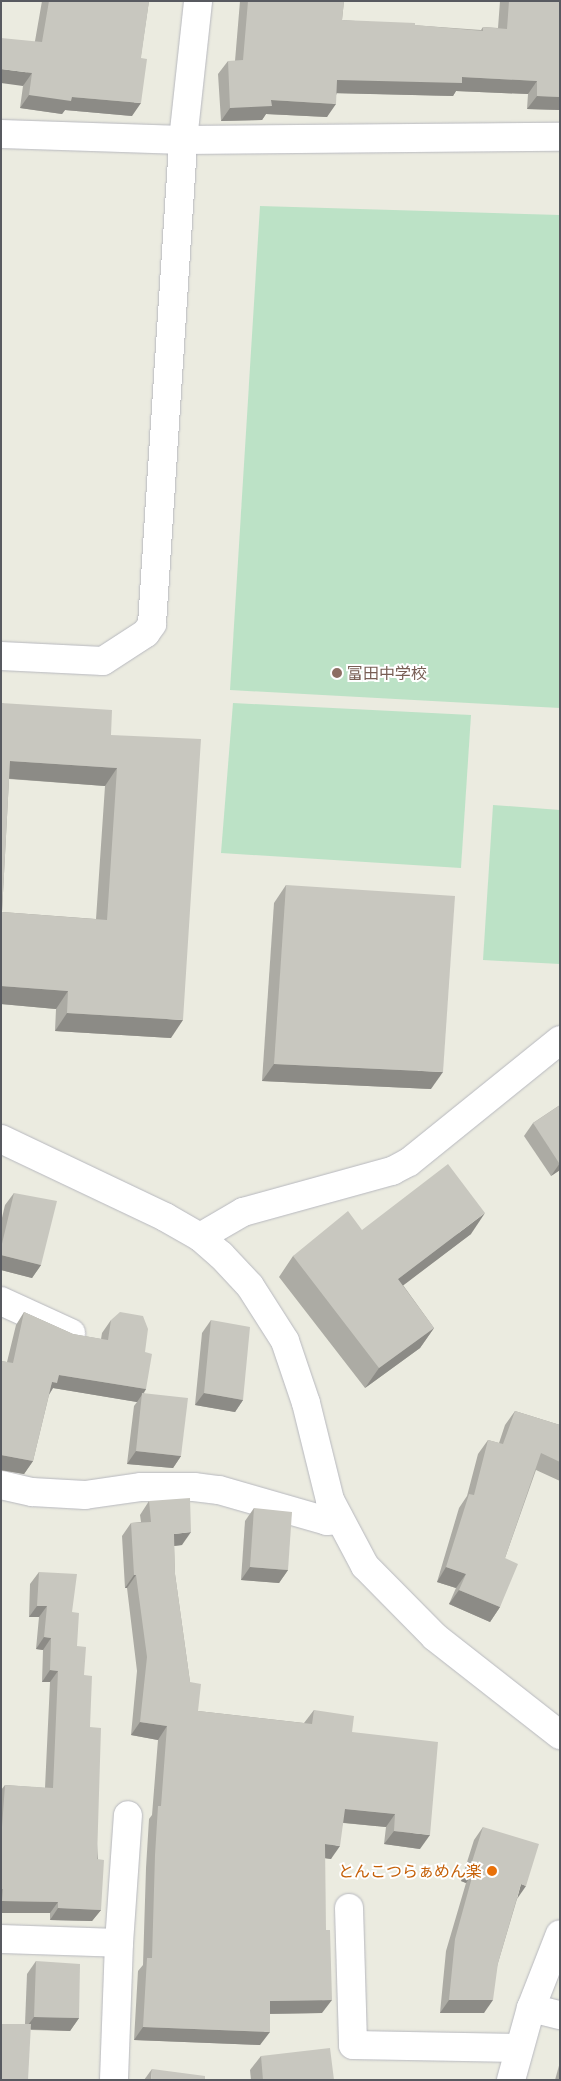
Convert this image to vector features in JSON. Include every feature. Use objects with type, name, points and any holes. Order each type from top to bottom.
[{"type":"street","points":[[1,656],[108,660],[146,633],[152,624],[183,140],[198,1]]},
{"type":"street","points":[[1,134],[183,140],[560,136]]},
{"type":"street","points":[[200,1237],[244,1212],[392,1171],[409,1162],[560,1040]]},
{"type":"street","points":[[1,1139],[200,1237],[250,1286],[285,1341],[306,1403],[330,1500],[365,1566],[435,1637],[560,1735]]},
{"type":"street","points":[[1,1301],[71,1333]]},
{"type":"street","points":[[1,1485],[32,1492],[85,1495],[141,1487],[194,1487],[219,1490],[327,1521],[340,1520]]},
{"type":"street","points":[[114,2080],[119,1943],[128,1815]]},
{"type":"street","points":[[349,1908],[353,2045],[519,2048]]},
{"type":"street","points":[[511,2080],[531,2008],[560,1934]]},
{"type":"street","points":[[1,1939],[119,1943]]},
{"type":"street","points":[[531,2008],[560,2015]]},
{"type":"green space","points":[[260,206],[560,215],[560,708],[230,690]]},
{"type":"green space","points":[[233,703],[471,715],[461,868],[221,853]]},
{"type":"green space","points":[[493,805],[560,810],[560,964],[483,960]]},
{"type":"building","points":[[49,1],[149,1],[141,58],[147,59],[141,103],[72,97],[71,101],[29,95],[32,73],[1,69],[1,38],[42,42]]},
{"type":"building","points":[[248,1],[344,1],[342,20],[415,23],[415,25],[483,31],[483,27],[507,29],[509,1],[560,1],[560,97],[537,96],[537,81],[462,77],[462,83],[337,80],[336,104],[271,100],[272,106],[230,108],[228,61],[243,60]]},
{"type":"building","points":[[1,703],[112,710],[111,735],[201,739],[183,1020],[67,1013],[68,991],[1,986]],"holes":[[[10,761],[117,768],[107,920],[2,912]]]},
{"type":"building","points":[[286,885],[455,896],[443,1072],[274,1064]]},
{"type":"building","points":[[560,1105],[560,1163],[559,1163],[533,1123]]},
{"type":"building","points":[[448,1164],[485,1213],[398,1279],[434,1328],[379,1368],[293,1256],[348,1211],[362,1230]]},
{"type":"building","points":[[14,1193],[57,1201],[41,1265],[1,1255]]},
{"type":"building","points":[[24,1312],[73,1334],[108,1340],[111,1320],[120,1312],[143,1316],[148,1329],[145,1352],[152,1354],[146,1389],[59,1375],[57,1383],[52,1382],[33,1461],[1,1455],[1,1361],[13,1363]]},
{"type":"building","points":[[211,1320],[250,1327],[243,1400],[204,1393]]},
{"type":"building","points":[[142,1393],[188,1398],[181,1456],[136,1451]]},
{"type":"building","points":[[515,1411],[560,1425],[560,1462],[541,1453],[505,1558],[518,1564],[500,1607],[459,1590],[466,1574],[446,1567],[469,1494],[474,1495],[488,1440],[503,1444]]},
{"type":"building","points":[[190,1498],[191,1532],[174,1534],[175,1574],[190,1682],[201,1684],[198,1711],[312,1724],[314,1710],[354,1716],[352,1732],[438,1742],[430,1835],[394,1831],[395,1814],[345,1809],[340,1846],[325,1844],[326,1930],[330,1930],[332,2000],[270,2001],[270,2032],[143,2027],[147,1958],[152,1958],[158,1806],[161,1806],[167,1726],[140,1722],[147,1657],[136,1575],[134,1575],[131,1523],[151,1522],[149,1501]]},
{"type":"building","points":[[254,1508],[292,1512],[288,1570],[250,1567]]},
{"type":"building","points":[[39,1572],[77,1574],[72,1612],[79,1613],[77,1646],[86,1647],[84,1675],[92,1676],[90,1727],[101,1728],[97,1859],[104,1860],[101,1910],[58,1908],[58,1902],[2,1901],[1,1841],[5,1785],[53,1788],[58,1671],[50,1670],[51,1638],[44,1637],[47,1606],[37,1606]]},
{"type":"building","points":[[483,1827],[539,1844],[526,1886],[521,1884],[498,1963],[493,2000],[449,2000],[455,1939],[474,1870],[470,1868]]},
{"type":"building","points":[[36,1961],[80,1964],[79,2018],[34,2017]]},
{"type":"building","points":[[1,2024],[31,2024],[28,2080],[1,2080]]},
{"type":"building","points":[[330,2048],[334,2080],[263,2080],[261,2056]]},
{"type":"building","points":[[152,2069],[205,2076],[205,2080],[151,2080]]},
{"type":"place","name":"富田中学校","points":[[337,673]]},
{"type":"place","name":"とんこつらぁめん楽","points":[[492,1871]]}]
